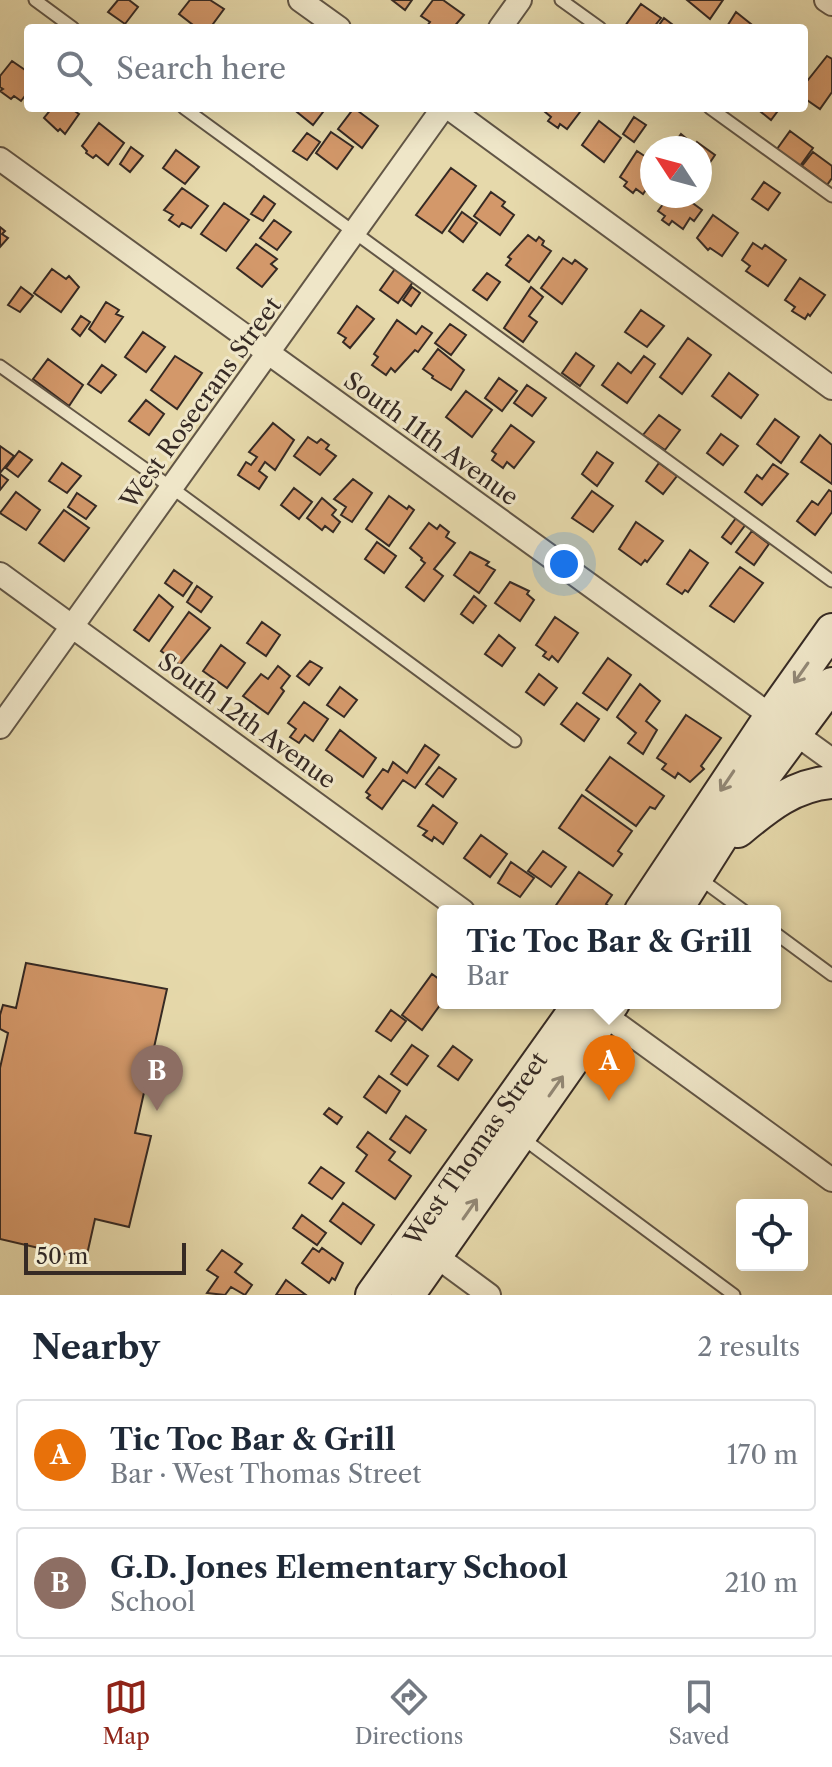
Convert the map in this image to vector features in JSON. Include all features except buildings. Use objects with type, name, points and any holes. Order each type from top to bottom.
[{"type":"main road","points":[[679,905],[740,808],[832,630]]},
{"type":"main road","points":[[646,905],[783,725],[832,684]]},
{"type":"main road","points":[[702,867],[760,813],[789,793],[811,784],[832,782]]},
{"type":"main road","name":"West Thomas Street","points":[[408,1295],[521,1136],[594,1009]]},
{"type":"main road","name":"West Thomas Street","points":[[372,1295],[594,1009]]},
{"type":"street","points":[[300,0],[333,24]]},
{"type":"street","points":[[503,24],[520,0]]},
{"type":"street","points":[[826,0],[832,4]]},
{"type":"street","name":"West Rosecrans Street","points":[[0,727],[440,112]]},
{"type":"street","points":[[454,112],[832,388]]},
{"type":"street","name":"South 11th Avenue","points":[[0,159],[832,760]]},
{"type":"street","name":"South 12th Avenue","points":[[0,574],[455,905]]},
{"type":"street","points":[[600,1009],[832,1180]]},
{"type":"street","points":[[436,1256],[489,1295]]},
{"type":"lane","points":[[35,0],[68,24]]},
{"type":"lane","points":[[561,0],[594,24]]},
{"type":"lane","points":[[190,112],[832,581]]},
{"type":"lane","points":[[716,112],[832,196]]},
{"type":"lane","points":[[0,366],[172,488],[515,741]]},
{"type":"lane","points":[[702,867],[738,905]]},
{"type":"lane","points":[[781,937],[832,975]]},
{"type":"lane","points":[[521,1136],[734,1295]]},
{"type":"place","name":"Tic Toc Bar & Grill","points":[[609,1101]]},
{"type":"place","name":"G.D. Jones Elementary School","points":[[157,1111]]}]
